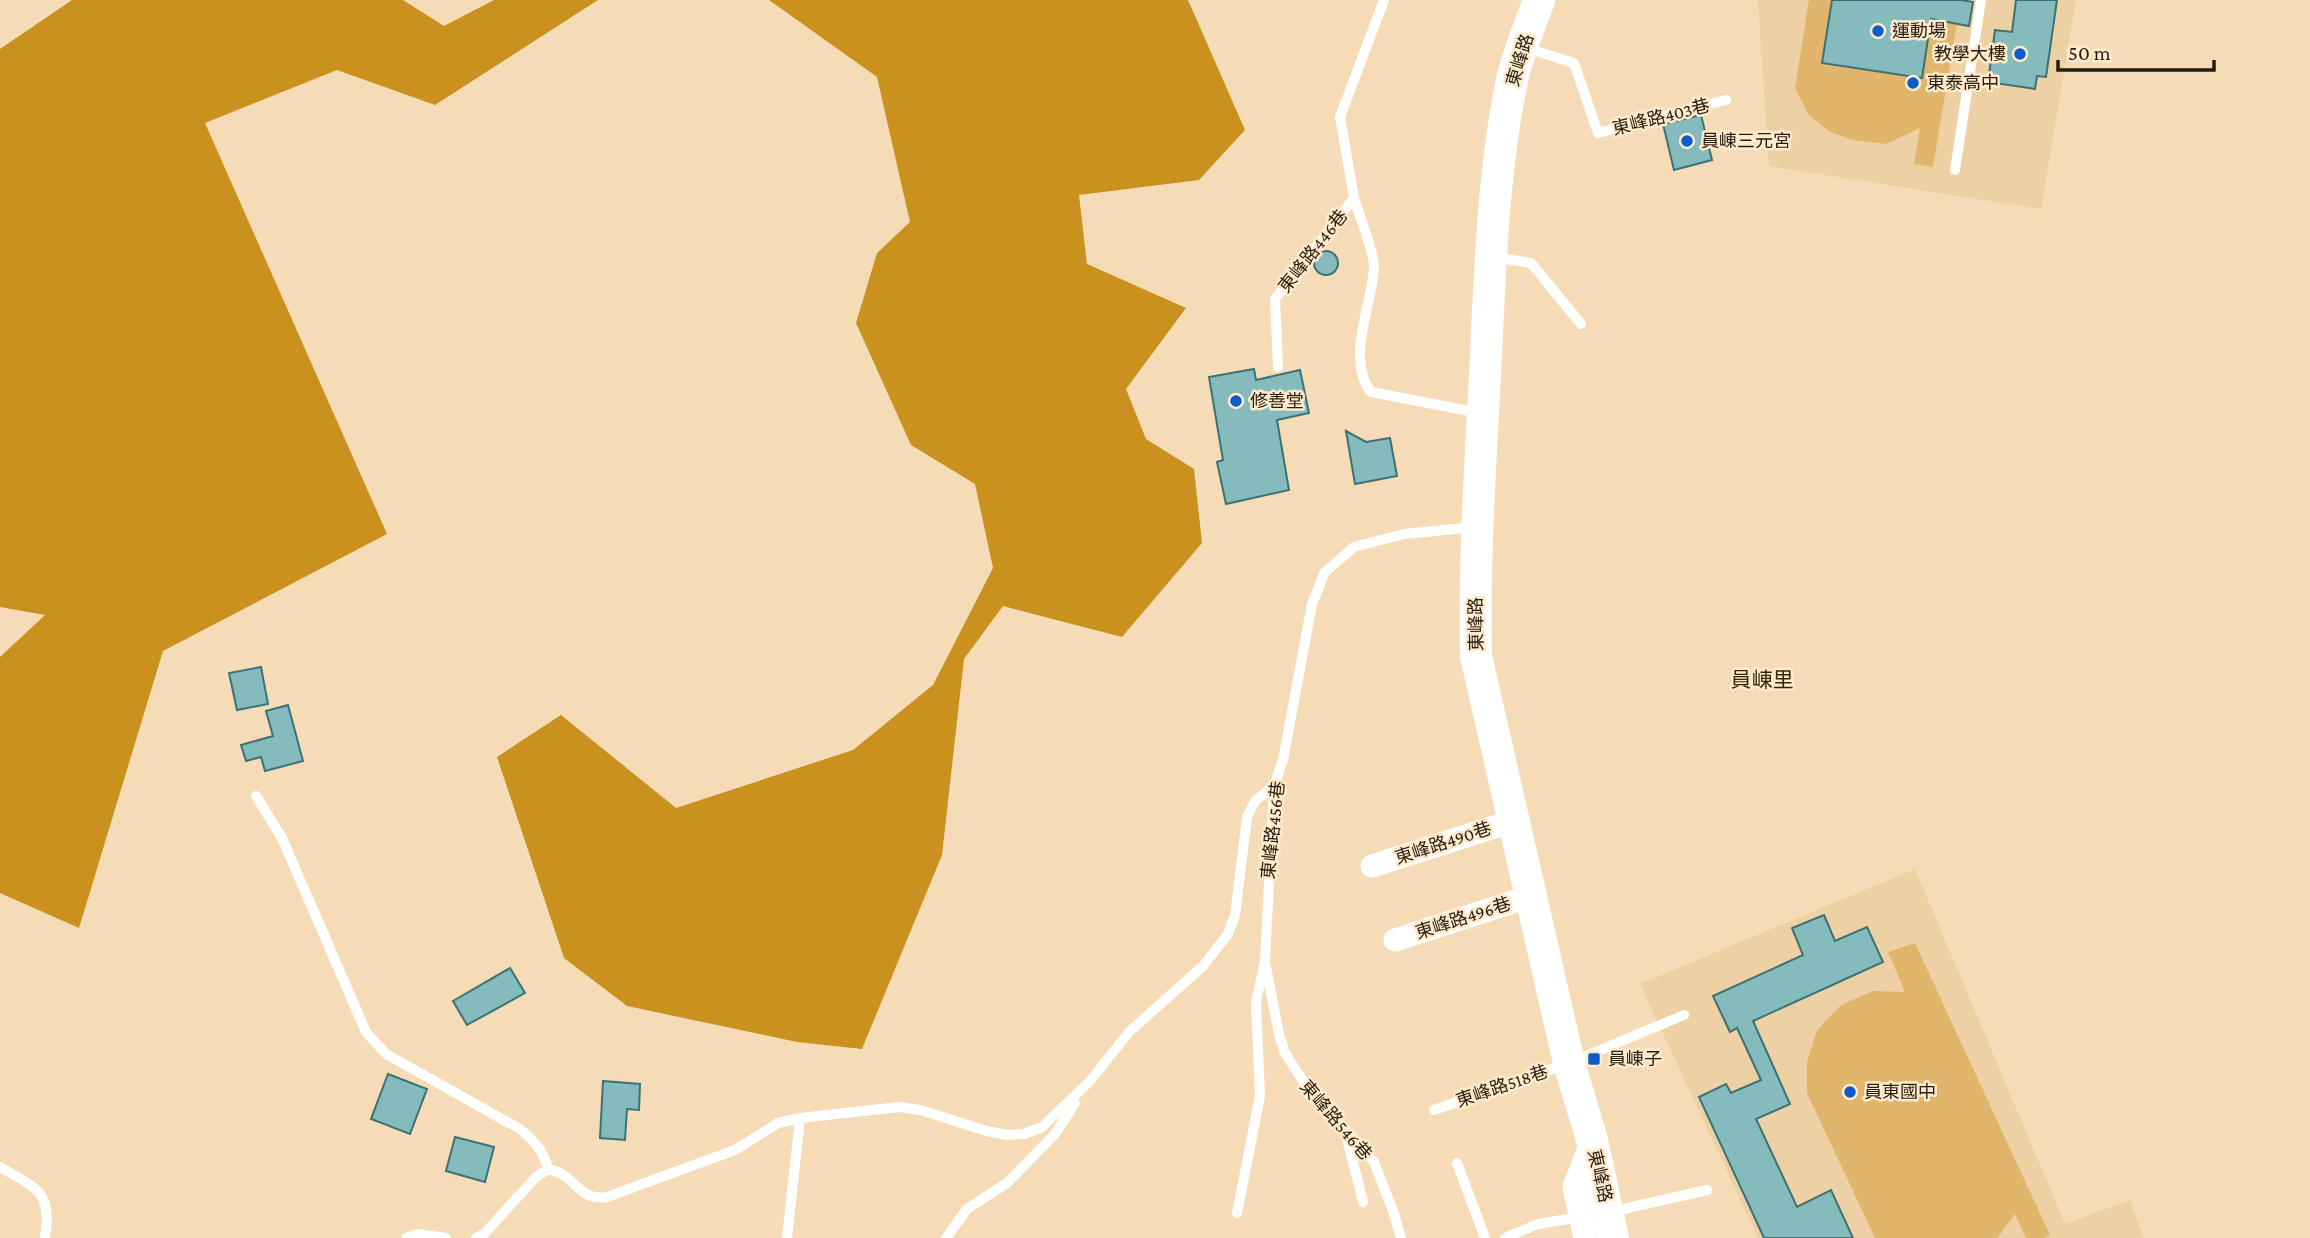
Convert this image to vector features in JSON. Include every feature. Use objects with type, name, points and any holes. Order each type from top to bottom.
[{"type":"main road","name":"東峰路","points":[[1539,0],[1513,78],[1502,145],[1492,257],[1477,527],[1476,656],[1569,1063],[1591,1140],[1596,1226]]},
{"type":"street","name":"東峰路490巷","points":[[1372,866],[1513,821]]},
{"type":"street","name":"東峰路496巷","points":[[1395,940],[1531,896]]},
{"type":"lane","points":[[1354,198],[1340,117],[1384,0]]},
{"type":"lane","points":[[1955,170],[1981,0]]},
{"type":"lane","name":"東峰路403巷","points":[[1523,48],[1574,63],[1598,133],[1726,100]]},
{"type":"lane","name":"東峰路446巷","points":[[1279,366],[1275,299],[1354,198]]},
{"type":"lane","name":"東峰路446巷","points":[[1354,198],[1374,264],[1359,346],[1365,384],[1371,392],[1483,414]]},
{"type":"lane","points":[[1492,257],[1531,263],[1581,324]]},
{"type":"lane","name":"東峰路456巷","points":[[1237,1213],[1260,1096],[1256,1002],[1265,961],[1274,786],[1283,760],[1312,604],[1325,572],[1354,547],[1404,534],[1477,527]]},
{"type":"lane","points":[[946,1238],[967,1209],[1007,1183],[1055,1134],[1090,1081],[1129,1032],[1203,966],[1228,934],[1235,915],[1247,817],[1255,802],[1274,786]]},
{"type":"lane","points":[[256,796],[282,838],[366,1032],[386,1054],[520,1129],[537,1144],[548,1169]]},
{"type":"lane","name":"東峰路546巷","points":[[1265,961],[1285,1054],[1315,1100],[1374,1162],[1401,1238]]},
{"type":"lane","name":"東峰路518巷","points":[[1434,1110],[1569,1063],[1685,1015]]},
{"type":"lane","points":[[476,1238],[484,1234],[536,1177],[548,1169],[560,1171],[588,1196],[596,1199],[736,1150],[778,1123],[899,1107],[920,1110],[986,1131],[1007,1135],[1024,1134],[1042,1127],[1090,1081]]},
{"type":"lane","points":[[787,1238],[800,1118]]},
{"type":"lane","points":[[1344,1128],[1363,1202]]},
{"type":"lane","points":[[1457,1163],[1485,1238]]},
{"type":"lane","points":[[0,1167],[40,1193],[47,1204],[48,1223],[45,1238]]},
{"type":"lane","points":[[1505,1238],[1538,1224],[1596,1226],[1707,1190]]},
{"type":"lane","points":[[406,1238],[417,1234],[446,1238]]},
{"type":"shaded area","points":[[72,0],[403,0],[444,26],[494,0],[598,0],[435,105],[337,70],[205,123],[387,534],[163,651],[79,928],[0,893],[0,657],[45,615],[0,607],[0,49]]},
{"type":"shaded area","points":[[769,0],[1188,0],[1245,130],[1199,180],[1079,195],[1087,264],[1186,308],[1126,389],[1146,439],[1194,469],[1202,543],[1122,637],[1003,606],[964,659],[942,855],[862,1049],[797,1042],[627,1006],[564,958],[497,757],[561,715],[676,808],[853,750],[933,685],[993,568],[975,484],[911,445],[856,323],[877,253],[910,222],[877,77]]},
{"type":"shaded area","name":"東泰高中","points":[[1758,0],[2076,0],[2041,209],[1769,166]]},
{"type":"shaded area","points":[[1809,0],[1832,0],[1822,63],[1933,0],[1961,0],[1933,167],[1914,164],[1920,128],[1886,144],[1853,140],[1828,131],[1808,114],[1795,88]]},
{"type":"shaded area","name":"員東國中","points":[[1915,869],[2065,1224],[2130,1200],[2144,1238],[1758,1238],[1640,984]]},
{"type":"shaded area","points":[[1915,943],[2050,1235],[2044,1238],[2026,1238],[2015,1214],[1997,1238],[1875,1238],[1807,1093],[1807,1062],[1817,1030],[1841,1005],[1873,991],[1905,992],[1888,952]]},
{"type":"building","name":"運動場","points":[[1832,0],[1973,2],[1969,26],[1931,19],[1922,78],[1822,63]]},
{"type":"building","name":"教學大樓","points":[[2016,0],[2057,0],[2046,77],[2037,76],[2035,89],[1988,82],[1995,30],[2012,32]]},
{"type":"building","name":"員崠三元宮","points":[[1701,115],[1712,160],[1674,170],[1663,124]]},
{"type":"building","points":[[1326,251],[1335,254],[1338,263],[1335,272],[1326,275],[1317,272],[1314,263],[1317,254]]},
{"type":"building","points":[[1254,369],[1256,380],[1300,370],[1309,413],[1277,420],[1289,490],[1226,504],[1217,462],[1223,460],[1209,377]]},
{"type":"building","points":[[1346,431],[1366,442],[1390,438],[1397,476],[1355,484]]},
{"type":"building","points":[[261,667],[268,704],[237,710],[229,673]]},
{"type":"building","points":[[288,705],[303,761],[265,771],[261,757],[246,761],[241,745],[273,736],[266,711]]},
{"type":"building","points":[[1824,915],[1835,941],[1867,927],[1883,962],[1753,1021],[1790,1104],[1756,1119],[1797,1207],[1831,1190],[1853,1238],[1764,1238],[1699,1097],[1726,1084],[1731,1093],[1761,1080],[1737,1028],[1730,1032],[1713,996],[1803,955],[1792,928]]},
{"type":"building","points":[[510,968],[525,993],[467,1025],[453,1001]]},
{"type":"building","points":[[388,1074],[427,1089],[410,1134],[371,1119]]},
{"type":"building","points":[[603,1081],[640,1084],[639,1110],[627,1109],[625,1140],[600,1138]]},
{"type":"building","points":[[455,1137],[494,1147],[485,1182],[446,1171]]},
{"type":"place","name":"運動場","points":[[1878,31]]},
{"type":"place","name":"教學大樓","points":[[2020,54]]},
{"type":"place","name":"東泰高中","points":[[1913,83]]},
{"type":"place","name":"員崠三元宮","points":[[1687,141]]},
{"type":"place","name":"修善堂","points":[[1236,401]]},
{"type":"place","name":"員崠子","points":[[1594,1059]]},
{"type":"place","name":"員東國中","points":[[1850,1092]]},
{"type":"district","name":"員崠里","points":[[1762,680]]}]
